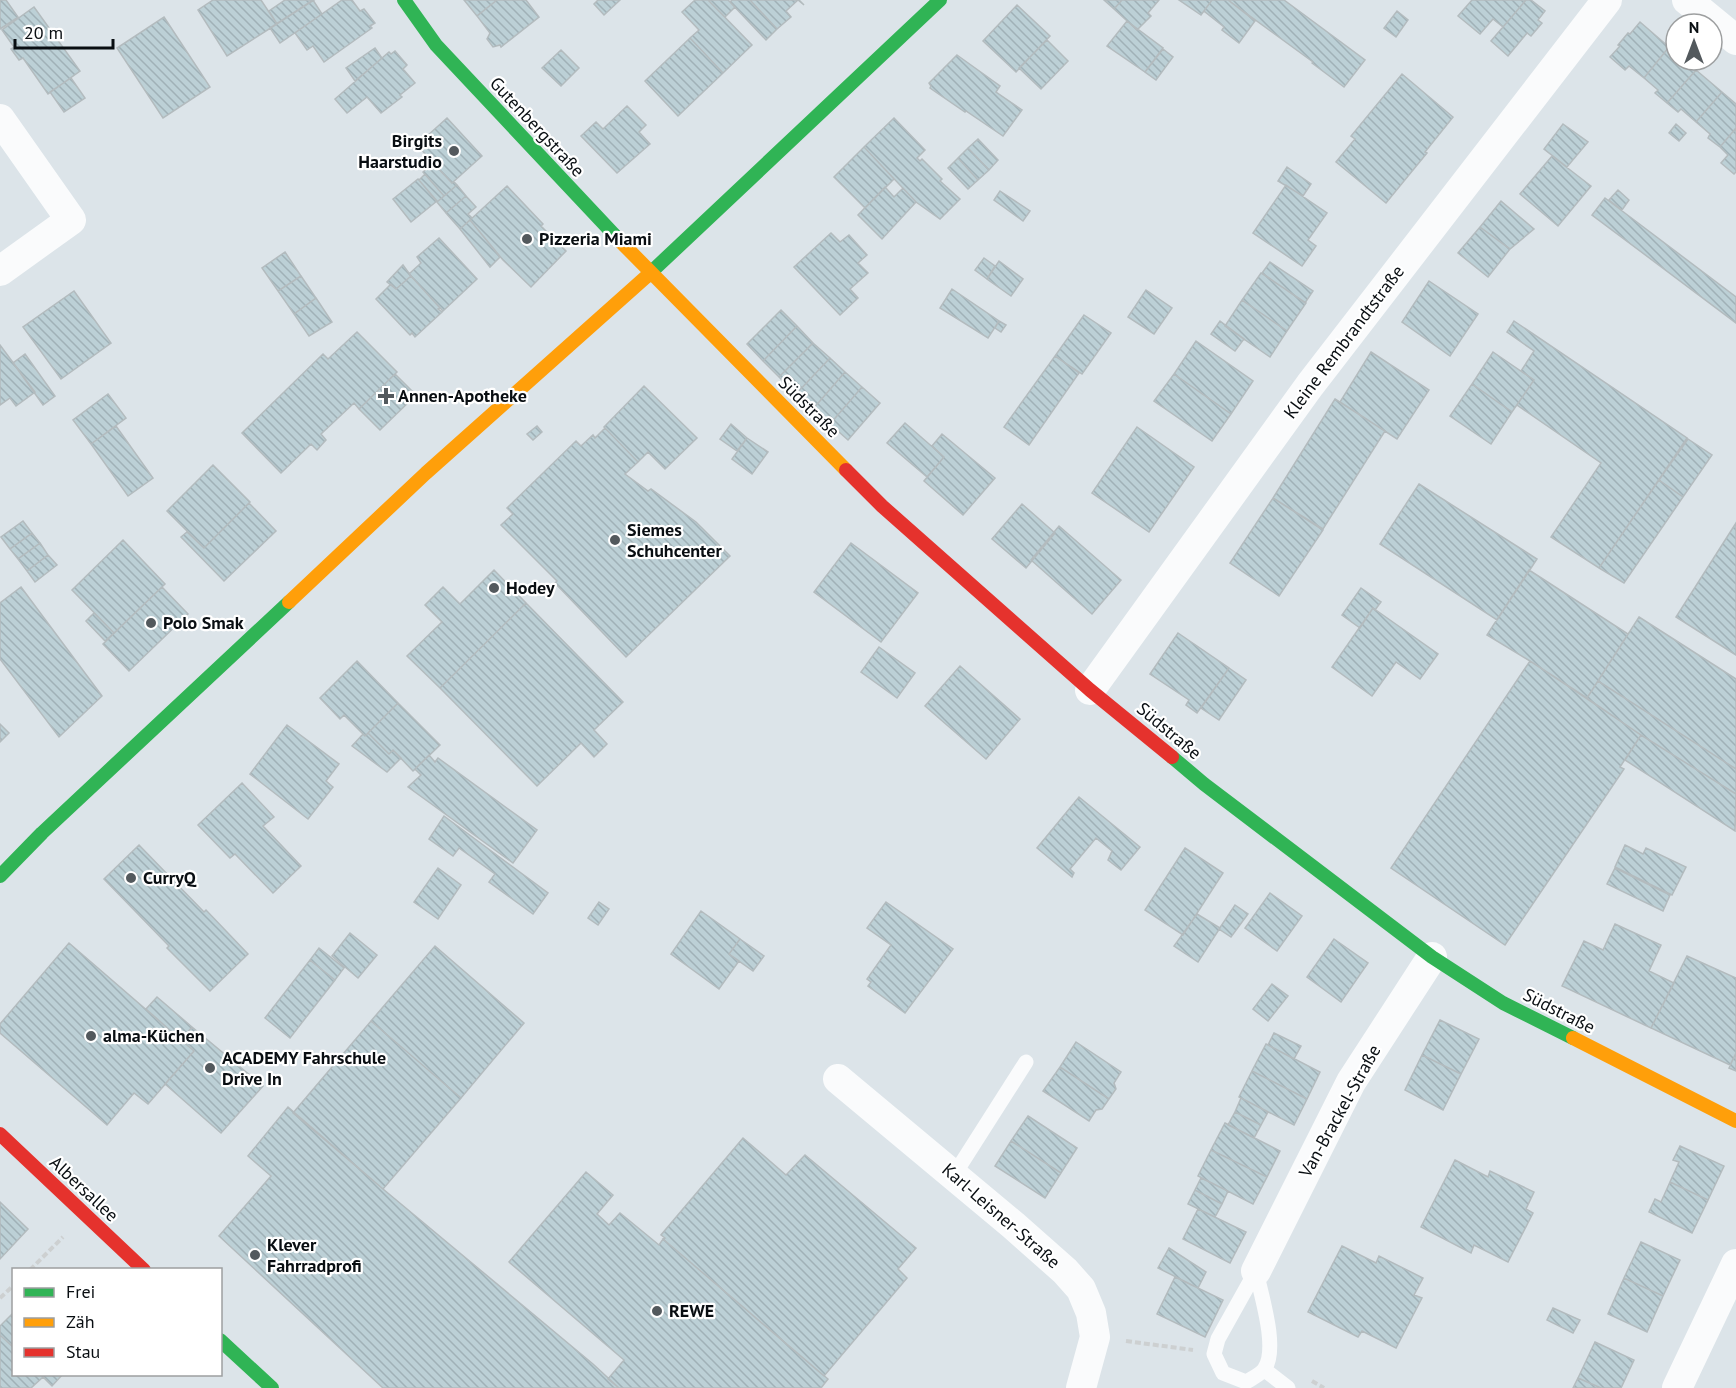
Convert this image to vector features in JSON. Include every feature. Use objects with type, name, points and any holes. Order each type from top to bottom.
[{"type":"street","name":"Gutenbergstraße","points":[[404,0],[436,45],[650,273]]},
{"type":"street","points":[[0,876],[426,473],[650,273],[940,0]]},
{"type":"street","name":"Kleine Rembrandtstraße","points":[[1090,690],[1310,385],[1606,0]]},
{"type":"street","points":[[1688,0],[1736,40]]},
{"type":"street","points":[[0,119],[71,220],[0,271]]},
{"type":"street","name":"Südstraße","points":[[650,273],[882,506],[1090,690],[1204,784],[1432,957],[1503,1003],[1736,1121]]},
{"type":"street","name":"Van-Brackel-Straße","points":[[1256,1271],[1351,1082],[1432,957]]},
{"type":"street","name":"Karl-Leisner-Straße","points":[[838,1079],[954,1175],[1065,1271],[1082,1289],[1091,1313],[1095,1337],[1081,1388]]},
{"type":"street","name":"Albersallee","points":[[0,1134],[143,1268]]},
{"type":"street","points":[[1677,1388],[1736,1264]]},
{"type":"street","points":[[222,1342],[272,1388]]},
{"type":"lane","points":[[954,1175],[1026,1062]]},
{"type":"lane","name":"Van-Brackel-Straße","points":[[1214,1354],[1218,1339],[1256,1271]]},
{"type":"lane","points":[[1214,1354],[1223,1373],[1246,1382],[1264,1370],[1269,1359],[1271,1340],[1256,1271]]},
{"type":"lane","points":[[1264,1370],[1288,1388]]},
{"type":"path","points":[[31,1268],[86,1216]]},
{"type":"path","points":[[0,1298],[12,1287]]},
{"type":"path","points":[[1095,1337],[1214,1354]]},
{"type":"building","points":[[0,0],[6,0],[18,17],[0,29]]},
{"type":"building","points":[[213,0],[261,0],[277,24],[227,56],[198,10]]},
{"type":"building","points":[[285,0],[314,0],[277,24],[269,11]]},
{"type":"building","points":[[313,0],[322,14],[280,43],[270,28]]},
{"type":"building","points":[[342,0],[352,0],[360,11],[364,9],[375,23],[370,26],[372,28],[324,62],[313,46],[307,50],[295,33]]},
{"type":"building","points":[[464,0],[497,0],[477,16]]},
{"type":"building","points":[[497,0],[526,0],[539,17],[501,47],[500,45],[493,47],[487,39],[490,33],[477,16]]},
{"type":"building","points":[[598,0],[620,0],[604,15],[594,4]]},
{"type":"building","points":[[695,0],[708,0],[752,45],[723,73],[690,38],[699,30],[682,12]]},
{"type":"building","points":[[708,0],[728,0],[735,7],[725,17]]},
{"type":"building","points":[[750,0],[777,29],[766,40],[730,2]]},
{"type":"building","points":[[750,0],[798,0],[786,11],[791,17],[777,29]]},
{"type":"building","points":[[1104,0],[1122,0],[1114,9]]},
{"type":"building","points":[[1122,0],[1159,0],[1148,13],[1151,16],[1137,30],[1114,9]]},
{"type":"building","points":[[1179,0],[1212,0],[1201,15]]},
{"type":"building","points":[[1212,0],[1228,0],[1255,21],[1239,43],[1222,30],[1224,27],[1204,11]]},
{"type":"building","points":[[1228,0],[1284,0],[1365,60],[1344,87]]},
{"type":"building","points":[[1472,0],[1526,0],[1503,27],[1493,19],[1480,34],[1458,16]]},
{"type":"building","points":[[1526,0],[1531,0],[1545,11],[1538,20],[1542,23],[1531,36],[1527,33],[1508,56],[1491,41]]},
{"type":"building","points":[[1017,5],[1050,36],[1016,72],[983,41]]},
{"type":"building","points":[[34,7],[80,71],[48,94],[23,58],[19,60],[11,49],[14,47],[2,30]]},
{"type":"building","points":[[1397,11],[1408,20],[1396,37],[1384,28]]},
{"type":"building","points":[[164,17],[210,87],[163,118],[117,48]]},
{"type":"building","points":[[1127,21],[1163,48],[1145,72],[1107,46]]},
{"type":"building","points":[[1640,22],[1664,43],[1664,53],[1644,78],[1629,66],[1625,70],[1610,57],[1628,33],[1630,34]]},
{"type":"building","points":[[690,38],[723,73],[678,116],[645,81]]},
{"type":"building","points":[[1047,40],[1068,61],[1041,89],[1019,68]]},
{"type":"building","points":[[375,48],[382,58],[355,81],[346,68]]},
{"type":"building","points":[[1163,49],[1173,57],[1156,80],[1145,72]]},
{"type":"building","points":[[561,50],[579,68],[561,86],[542,68]]},
{"type":"building","points":[[395,51],[407,65],[403,69],[415,83],[400,95],[402,97],[381,113],[367,97],[347,113],[335,99],[389,52],[391,54]]},
{"type":"building","points":[[1664,53],[1664,72],[1694,72],[1667,103],[1655,93],[1658,90],[1644,78]]},
{"type":"building","points":[[957,55],[1000,86],[996,92],[1022,110],[1003,136],[930,88],[929,83]]},
{"type":"building","points":[[1694,72],[1698,72],[1722,92],[1696,122],[1681,109],[1678,112],[1667,103]]},
{"type":"building","points":[[1402,74],[1453,117],[1386,203],[1336,162],[1355,139],[1351,136]]},
{"type":"building","points":[[71,78],[85,98],[64,112],[50,92]]},
{"type":"building","points":[[1722,92],[1736,104],[1736,128],[1720,147],[1708,138],[1710,134],[1696,122]]},
{"type":"building","points":[[627,106],[646,125],[639,132],[650,144],[617,173],[581,136],[596,122],[603,129]]},
{"type":"building","points":[[447,118],[482,156],[452,183],[417,145]]},
{"type":"building","points":[[894,118],[925,150],[917,158],[920,161],[922,159],[942,179],[940,181],[960,199],[940,219],[916,202],[864,147]]},
{"type":"building","points":[[1563,124],[1588,142],[1567,167],[1544,149]]},
{"type":"building","points":[[1676,124],[1686,133],[1679,141],[1669,133]]},
{"type":"building","points":[[1736,128],[1736,172],[1734,174],[1721,163],[1728,155],[1720,147]]},
{"type":"building","points":[[978,139],[998,160],[989,170],[968,148]]},
{"type":"building","points":[[864,147],[894,179],[865,208],[834,177]]},
{"type":"building","points":[[968,148],[989,170],[978,180],[958,158]]},
{"type":"building","points":[[1552,156],[1591,186],[1558,226],[1520,194]]},
{"type":"building","points":[[958,158],[978,180],[968,189],[948,168]]},
{"type":"building","points":[[433,163],[452,183],[457,185],[444,196],[423,172]]},
{"type":"building","points":[[1287,167],[1311,184],[1303,196],[1278,181]]},
{"type":"building","points":[[425,174],[444,196],[437,202],[419,180]]},
{"type":"building","points":[[418,179],[437,201],[411,222],[393,199]]},
{"type":"building","points":[[457,185],[466,196],[446,213],[437,202]]},
{"type":"building","points":[[1286,185],[1327,213],[1308,240],[1316,246],[1302,266],[1253,233]]},
{"type":"building","points":[[507,186],[566,251],[531,287],[503,260],[470,220]]},
{"type":"building","points":[[885,187],[894,197],[903,188],[916,202],[882,239],[858,215]]},
{"type":"building","points":[[1618,190],[1629,200],[1622,210],[1609,200]]},
{"type":"building","points":[[1000,191],[1030,211],[1023,221],[994,200]]},
{"type":"building","points":[[466,196],[476,207],[468,214],[472,218],[460,229],[446,213]]},
{"type":"building","points":[[1605,198],[1736,297],[1736,323],[1592,215]]},
{"type":"building","points":[[1501,201],[1534,229],[1510,249],[1480,227]]},
{"type":"building","points":[[470,220],[500,257],[490,267],[460,229]]},
{"type":"building","points":[[1480,227],[1510,249],[1488,277],[1458,253]]},
{"type":"building","points":[[831,233],[840,242],[849,235],[867,255],[858,263],[868,273],[850,289],[858,298],[840,315],[794,267]]},
{"type":"building","points":[[439,238],[477,279],[443,311],[409,274],[421,263],[417,257]]},
{"type":"building","points":[[285,252],[301,276],[278,291],[262,268]]},
{"type":"building","points":[[984,258],[995,266],[987,279],[975,270]]},
{"type":"building","points":[[999,261],[1023,279],[1011,296],[987,279]]},
{"type":"building","points":[[1270,262],[1313,291],[1305,303],[1262,273]]},
{"type":"building","points":[[403,265],[411,276],[396,289],[387,282]]},
{"type":"building","points":[[1261,273],[1306,303],[1287,331],[1242,300]]},
{"type":"building","points":[[301,276],[316,298],[294,314],[278,291]]},
{"type":"building","points":[[411,276],[442,312],[415,337],[412,333],[410,335],[376,299],[391,284],[396,289]]},
{"type":"building","points":[[1429,281],[1478,314],[1450,356],[1402,322]]},
{"type":"building","points":[[952,289],[999,321],[988,338],[940,308]]},
{"type":"building","points":[[1146,290],[1172,308],[1154,334],[1128,317]]},
{"type":"building","points":[[74,291],[111,343],[61,379],[23,327]]},
{"type":"building","points":[[316,298],[332,322],[309,336],[294,314]]},
{"type":"building","points":[[1242,300],[1287,331],[1270,357],[1225,326]]},
{"type":"building","points":[[781,310],[797,326],[763,361],[747,344]]},
{"type":"building","points":[[1084,315],[1111,333],[1082,374],[1055,356]]},
{"type":"building","points":[[999,321],[1006,325],[1001,332],[995,328]]},
{"type":"building","points":[[1220,321],[1244,339],[1235,351],[1211,334]]},
{"type":"building","points":[[1514,321],[1687,438],[1599,568],[1551,537],[1601,463],[1517,405],[1534,380],[1521,371],[1534,351],[1507,332]]},
{"type":"building","points":[[797,326],[813,343],[779,377],[763,361]]},
{"type":"building","points":[[357,332],[397,372],[359,409],[354,403],[321,434],[326,440],[317,450],[311,444],[281,473],[242,433],[323,354],[328,359]]},
{"type":"building","points":[[1196,341],[1253,381],[1231,414],[1174,374]]},
{"type":"building","points":[[813,343],[830,358],[796,394],[779,377]]},
{"type":"building","points":[[0,345],[35,392],[16,406],[10,398],[0,405]]},
{"type":"building","points":[[1371,352],[1429,390],[1397,439],[1340,402]]},
{"type":"building","points":[[1493,352],[1534,380],[1512,412],[1472,384]]},
{"type":"building","points":[[25,354],[55,396],[43,405],[13,363]]},
{"type":"building","points":[[1055,356],[1079,373],[1029,445],[1004,427]]},
{"type":"building","points":[[830,358],[845,372],[813,409],[796,394]]},
{"type":"building","points":[[845,372],[862,387],[830,424],[813,409]]},
{"type":"building","points":[[395,374],[416,395],[380,430],[359,409]]},
{"type":"building","points":[[1174,374],[1231,414],[1212,441],[1154,401]]},
{"type":"building","points":[[1472,384],[1512,412],[1491,444],[1450,416]]},
{"type":"building","points":[[644,386],[697,438],[665,469],[648,452],[638,462],[604,427]]},
{"type":"building","points":[[862,387],[880,403],[848,440],[830,424]]},
{"type":"building","points":[[108,394],[126,418],[91,444],[73,420]]},
{"type":"building","points":[[1335,399],[1385,431],[1323,529],[1273,498]]},
{"type":"building","points":[[905,423],[944,457],[927,477],[887,443]]},
{"type":"building","points":[[731,424],[747,438],[737,451],[720,439]]},
{"type":"building","points":[[116,426],[153,478],[128,496],[91,444]]},
{"type":"building","points":[[537,426],[542,432],[533,440],[527,434]]},
{"type":"building","points":[[1137,427],[1194,467],[1149,532],[1092,493]]},
{"type":"building","name":"Siemes Schuhcenter","points":[[605,428],[638,462],[625,474],[648,491],[651,489],[696,522],[730,556],[626,657],[555,583],[557,581],[501,525],[513,514],[507,508],[576,441],[581,446],[593,435],[595,438]]},
{"type":"building","points":[[942,434],[995,478],[963,515],[924,481],[944,457],[932,446]]},
{"type":"building","points":[[747,438],[768,452],[752,474],[732,459]]},
{"type":"building","points":[[1688,439],[1712,455],[1683,497],[1659,480]]},
{"type":"building","points":[[213,465],[250,502],[204,548],[167,511]]},
{"type":"building","points":[[1659,480],[1683,497],[1624,583],[1599,568]]},
{"type":"building","points":[[1419,484],[1537,559],[1497,620],[1380,544]]},
{"type":"building","points":[[1273,498],[1323,530],[1279,596],[1230,563]]},
{"type":"building","points":[[249,503],[276,531],[224,581],[181,537],[187,532],[204,548]]},
{"type":"building","points":[[1022,504],[1055,533],[1026,568],[992,539]]},
{"type":"building","points":[[23,521],[32,533],[10,549],[1,537]]},
{"type":"building","points":[[1736,523],[1736,655],[1676,617]]},
{"type":"building","points":[[1059,526],[1121,580],[1092,614],[1031,560]]},
{"type":"building","points":[[32,533],[40,543],[18,559],[10,549]]},
{"type":"building","points":[[123,540],[165,584],[114,633],[72,590]]},
{"type":"building","points":[[40,543],[48,555],[27,571],[18,559]]},
{"type":"building","points":[[851,543],[918,593],[881,642],[814,592]]},
{"type":"building","points":[[48,555],[57,565],[35,582],[27,571]]},
{"type":"building","points":[[494,570],[526,603],[440,688],[407,656],[442,622],[425,605],[443,587],[460,604]]},
{"type":"building","points":[[1529,570],[1628,634],[1587,698],[1487,635]]},
{"type":"building","points":[[21,587],[102,696],[59,737],[0,659],[0,603]]},
{"type":"building","name":"Polo Smak","points":[[162,587],[188,614],[129,671],[103,644]]},
{"type":"building","points":[[1361,588],[1381,602],[1375,610],[1373,608],[1360,628],[1342,615]]},
{"type":"building","points":[[526,603],[623,702],[594,730],[607,744],[594,757],[581,743],[537,786],[440,688]]},
{"type":"building","points":[[1373,608],[1438,654],[1420,679],[1396,662],[1372,696],[1332,667]]},
{"type":"building","points":[[94,613],[114,633],[105,641],[86,621]]},
{"type":"building","points":[[1639,617],[1736,679],[1736,769],[1598,681]]},
{"type":"building","points":[[1178,633],[1229,668],[1197,713],[1186,705],[1189,700],[1150,674]]},
{"type":"building","points":[[879,647],[915,673],[897,698],[861,672]]},
{"type":"building","points":[[357,661],[398,703],[365,736],[344,715],[340,719],[320,698]]},
{"type":"building","points":[[1530,661],[1641,735],[1620,767],[1624,769],[1505,945],[1391,868]]},
{"type":"building","points":[[960,666],[1020,719],[986,759],[925,706]]},
{"type":"building","points":[[1229,668],[1246,680],[1219,720],[1201,708]]},
{"type":"building","points":[[1598,681],[1736,769],[1736,794],[1641,735],[1587,698]]},
{"type":"building","points":[[398,703],[440,745],[413,771],[393,750],[389,754],[368,733]]},
{"type":"building","points":[[0,724],[9,733],[0,742]]},
{"type":"building","points":[[287,725],[339,764],[326,781],[333,787],[308,819],[250,774]]},
{"type":"building","points":[[368,733],[389,754],[393,750],[401,758],[387,772],[352,746],[363,734],[365,736]]},
{"type":"building","points":[[1641,735],[1736,794],[1735,831],[1625,760]]},
{"type":"building","points":[[429,755],[435,762],[438,758],[537,830],[513,863],[408,787],[421,775],[415,769]]},
{"type":"building","points":[[242,783],[274,817],[263,826],[301,866],[273,893],[235,854],[230,858],[198,825]]},
{"type":"building","points":[[1079,797],[1140,847],[1121,870],[1108,860],[1112,851],[1096,838],[1070,869],[1074,873],[1072,877],[1037,848]]},
{"type":"building","points":[[444,816],[548,893],[533,914],[489,882],[495,874],[459,848],[453,856],[429,839]]},
{"type":"building","points":[[139,845],[248,954],[210,991],[104,879]]},
{"type":"building","points":[[1625,845],[1643,854],[1646,848],[1686,867],[1672,895],[1615,867]]},
{"type":"building","points":[[1185,848],[1223,873],[1183,935],[1145,910]]},
{"type":"building","points":[[438,868],[461,885],[438,919],[414,902]]},
{"type":"building","points":[[1615,868],[1670,895],[1663,911],[1607,884]]},
{"type":"building","points":[[1270,893],[1302,916],[1277,951],[1245,928]]},
{"type":"building","points":[[599,902],[609,909],[598,925],[588,918]]},
{"type":"building","points":[[886,902],[953,949],[905,1013],[868,986],[871,982],[867,979],[891,945],[867,928]]},
{"type":"building","points":[[1235,905],[1248,914],[1231,937],[1219,929]]},
{"type":"building","points":[[701,911],[740,939],[729,954],[739,961],[719,989],[671,954]]},
{"type":"building","points":[[1197,914],[1220,928],[1198,962],[1174,946]]},
{"type":"building","points":[[1615,924],[1661,945],[1649,971],[1674,983],[1651,1028],[1562,986],[1584,941],[1603,950]]},
{"type":"building","points":[[350,933],[377,955],[358,978],[332,956]]},
{"type":"building","points":[[740,939],[764,956],[753,971],[729,954]]},
{"type":"building","points":[[1334,939],[1368,963],[1341,1002],[1307,977]]},
{"type":"building","name":"alma-Küchen","points":[[69,943],[194,1051],[148,1104],[134,1093],[107,1125],[0,1033],[0,1024]]},
{"type":"building","points":[[435,946],[524,1023],[461,1098],[371,1021]]},
{"type":"building","points":[[319,948],[344,968],[335,980],[310,960]]},
{"type":"building","points":[[1687,956],[1736,978],[1736,1053],[1730,1065],[1651,1028]]},
{"type":"building","points":[[310,960],[335,980],[290,1038],[265,1018]]},
{"type":"building","points":[[1272,984],[1288,996],[1268,1021],[1253,1009]]},
{"type":"building","points":[[157,997],[192,1027],[181,1040],[146,1009]]},
{"type":"building","points":[[1440,1020],[1479,1039],[1461,1074],[1422,1055]]},
{"type":"building","points":[[371,1021],[461,1098],[383,1189],[293,1113]]},
{"type":"building","name":"ACADEMY Fahrschule Drive In","points":[[192,1027],[263,1086],[221,1133],[165,1084],[194,1051],[181,1040]]},
{"type":"building","points":[[1274,1033],[1301,1046],[1294,1059],[1268,1045]]},
{"type":"building","points":[[1076,1042],[1121,1072],[1114,1083],[1116,1089],[1109,1099],[1060,1067]]},
{"type":"building","points":[[1266,1044],[1320,1072],[1307,1099],[1252,1071]]},
{"type":"building","points":[[1736,1053],[1736,1071],[1729,1068]]},
{"type":"building","points":[[1422,1055],[1461,1074],[1443,1110],[1405,1090]]},
{"type":"building","points":[[1060,1067],[1109,1099],[1102,1109],[1096,1110],[1089,1121],[1043,1091]]},
{"type":"building","points":[[1252,1071],[1307,1099],[1294,1125],[1239,1097]]},
{"type":"building","points":[[1241,1098],[1268,1112],[1261,1125],[1235,1112]]},
{"type":"building","points":[[288,1107],[619,1388],[383,1388],[219,1236],[271,1176],[248,1156]]},
{"type":"building","points":[[1235,1112],[1261,1125],[1254,1138],[1228,1125]]},
{"type":"building","points":[[1028,1116],[1077,1148],[1061,1173],[1011,1141]]},
{"type":"building","points":[[1225,1123],[1280,1151],[1267,1177],[1211,1150]]},
{"type":"building","points":[[743,1138],[786,1175],[805,1155],[916,1248],[898,1269],[907,1278],[824,1376],[661,1235]]},
{"type":"building","points":[[1011,1141],[1061,1173],[1045,1198],[995,1166]]},
{"type":"building","points":[[1680,1146],[1724,1166],[1708,1200],[1670,1182],[1679,1162],[1673,1160]]},
{"type":"building","points":[[1211,1150],[1267,1177],[1253,1204],[1198,1176]]},
{"type":"building","points":[[1455,1160],[1488,1177],[1490,1171],[1534,1192],[1526,1209],[1533,1213],[1508,1262],[1474,1245],[1471,1253],[1421,1227]]},
{"type":"building","name":"REWE","points":[[586,1172],[613,1195],[597,1214],[609,1225],[620,1213],[659,1245],[663,1239],[828,1379],[821,1388],[619,1388],[608,1379],[624,1360],[509,1262]]},
{"type":"building","points":[[1201,1178],[1228,1191],[1222,1204],[1195,1190]]},
{"type":"building","points":[[1670,1182],[1708,1200],[1692,1233],[1649,1212],[1655,1199],[1661,1202]]},
{"type":"building","points":[[1195,1190],[1222,1204],[1215,1217],[1188,1204]]},
{"type":"building","points":[[0,1202],[28,1229],[0,1259]]},
{"type":"building","points":[[1198,1209],[1246,1232],[1230,1263],[1183,1239]]},
{"type":"building","points":[[1641,1242],[1680,1260],[1663,1296],[1624,1278]]},
{"type":"building","points":[[1342,1246],[1376,1263],[1379,1256],[1423,1278],[1414,1295],[1422,1298],[1396,1348],[1362,1331],[1358,1337],[1308,1312]]},
{"type":"building","points":[[1169,1248],[1206,1272],[1198,1288],[1158,1268]]},
{"type":"building","points":[[1175,1277],[1223,1300],[1205,1337],[1157,1314]]},
{"type":"building","points":[[1624,1278],[1663,1296],[1647,1332],[1608,1314]]},
{"type":"building","points":[[1553,1308],[1580,1320],[1573,1333],[1547,1320]]},
{"type":"building","points":[[12,1314],[12,1346],[0,1335],[0,1326]]},
{"type":"building","points":[[0,1335],[12,1346],[12,1376],[43,1377],[31,1388],[0,1388]]},
{"type":"building","points":[[1595,1342],[1634,1360],[1621,1388],[1601,1388],[1578,1378]]},
{"type":"building","points":[[42,1376],[61,1376],[52,1386]]},
{"type":"building","points":[[1578,1378],[1601,1388],[1573,1388]]},
{"type":"traffic: fast","points":[[404,0],[436,45],[621,242]]},
{"type":"traffic: fast","points":[[647,276],[940,0]]},
{"type":"traffic: fast","points":[[0,876],[42,833],[289,602]]},
{"type":"traffic: fast","points":[[1172,757],[1204,784],[1432,957],[1503,1003],[1573,1038]]},
{"type":"traffic: fast","points":[[222,1342],[272,1388]]},
{"type":"traffic: slow","points":[[621,242],[846,470]]},
{"type":"traffic: slow","points":[[289,602],[426,473],[647,276]]},
{"type":"traffic: slow","points":[[1573,1038],[1736,1121]]},
{"type":"traffic: jam","points":[[846,470],[882,506],[1090,690],[1172,757]]},
{"type":"traffic: jam","points":[[0,1134],[142,1268]]},
{"type":"place","name":"Birgits Haarstudio","points":[[454,151]]},
{"type":"place","name":"Pizzeria Miami","points":[[527,239]]},
{"type":"place","name":"Annen-Apotheke","points":[[386,396]]},
{"type":"place","name":"Siemes Schuhcenter","points":[[615,540]]},
{"type":"place","name":"Hodey","points":[[494,588]]},
{"type":"place","name":"Polo Smak","points":[[151,623]]},
{"type":"place","name":"CurryQ","points":[[131,878]]},
{"type":"place","name":"alma-Küchen","points":[[91,1036]]},
{"type":"place","name":"ACADEMY Fahrschule Drive In","points":[[210,1068]]},
{"type":"place","name":"Klever Fahrradprofi","points":[[255,1255]]},
{"type":"place","name":"REWE","points":[[657,1311]]}]
